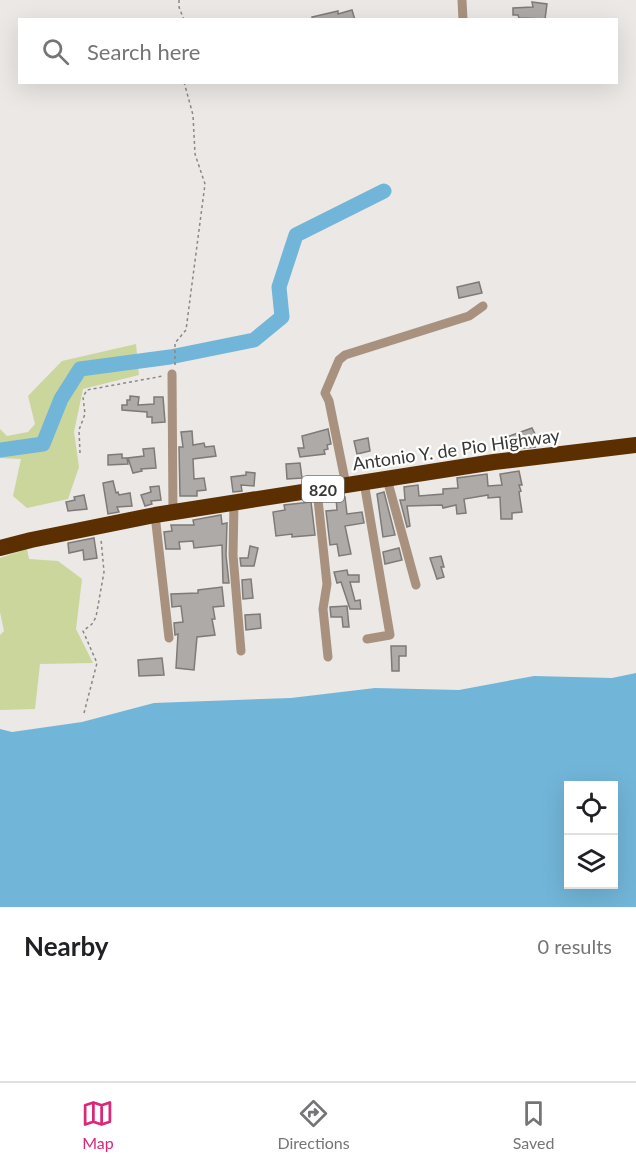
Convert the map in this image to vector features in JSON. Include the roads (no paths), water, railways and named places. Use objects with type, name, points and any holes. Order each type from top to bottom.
[{"type":"highway","name":"Antonio Y. de Pio Highway","points":[[0,548],[155,515],[494,462],[636,445]]},
{"type":"street","points":[[462,0],[463,18]]},
{"type":"street","points":[[346,485],[329,401],[325,393],[339,360],[345,355],[469,316],[483,306]]},
{"type":"street","points":[[173,371],[173,513]]},
{"type":"street","points":[[387,479],[417,585]]},
{"type":"street","points":[[364,482],[390,635],[367,639]]},
{"type":"street","points":[[317,490],[327,584],[323,609],[328,657]]},
{"type":"street","points":[[234,503],[233,555],[242,651]]},
{"type":"street","points":[[155,515],[169,638]]},
{"type":"water","points":[[636,673],[636,907],[0,907],[0,729],[12,732],[82,722],[154,703],[291,698],[375,688],[459,690],[534,676],[612,678]]},
{"type":"waterway","points":[[0,450],[43,444],[61,399],[80,369],[170,357],[254,340],[282,317],[279,287],[296,235],[384,191]]}]
